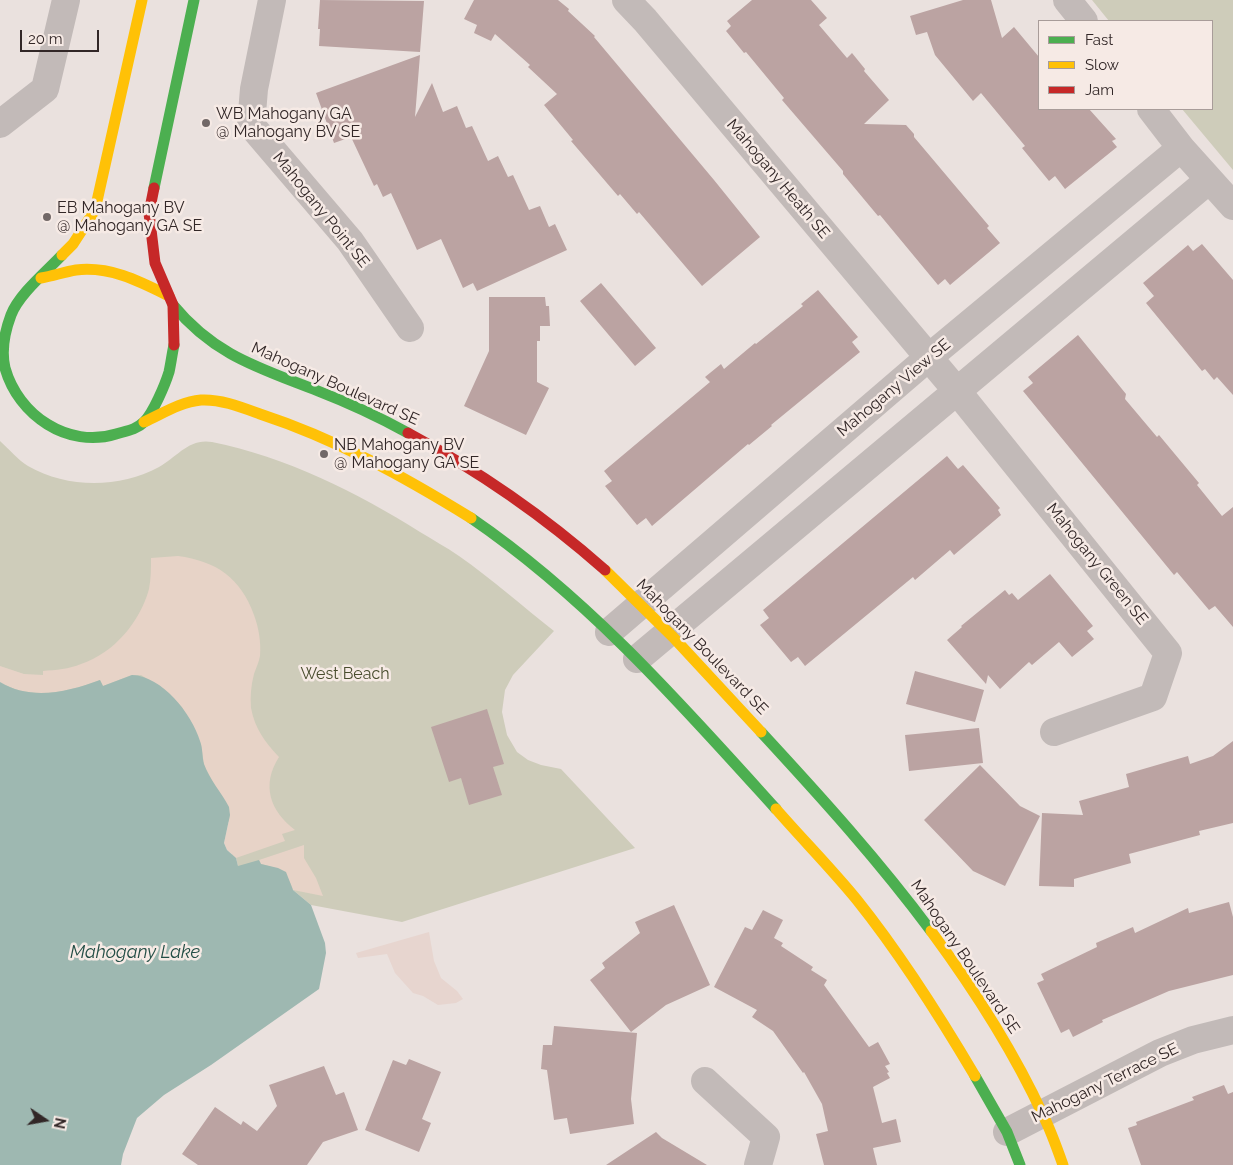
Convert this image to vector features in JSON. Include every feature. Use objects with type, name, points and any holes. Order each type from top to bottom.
[{"type":"street","points":[[0,124],[45,89],[66,0]]},
{"type":"street","points":[[142,0],[95,210],[73,244],[26,292],[11,314],[4,345],[6,367],[18,396],[31,413],[41,421],[69,435],[107,438],[134,429],[144,422],[187,402],[203,400],[228,403],[303,429],[368,458],[473,519],[541,571],[637,659],[856,899],[900,958],[942,1021],[1007,1132],[1020,1165]]},
{"type":"street","points":[[144,422],[161,393],[172,362],[171,300],[155,263],[149,212],[194,0]]},
{"type":"street","name":"Mahogany Point SE","points":[[272,0],[254,90],[251,125],[350,241],[410,328]]},
{"type":"street","name":"Mahogany Heath SE","points":[[626,0],[645,20],[928,358]]},
{"type":"street","points":[[1067,0],[1083,20]]},
{"type":"street","points":[[1152,110],[1181,148],[1233,206]]},
{"type":"street","name":"Mahogany View SE","points":[[609,632],[928,358],[1181,148]]},
{"type":"street","points":[[637,659],[1209,180]]},
{"type":"street","points":[[39,279],[76,270],[106,270],[139,280],[171,300]]},
{"type":"street","points":[[9,299],[26,292]]},
{"type":"street","name":"Mahogany Boulevard SE","points":[[171,300],[191,326],[201,335],[241,361],[371,414],[432,446],[498,486],[588,556],[640,604],[830,807],[896,885],[937,940],[975,996],[1010,1054],[1043,1113],[1063,1165]]},
{"type":"street","name":"Mahogany Green SE","points":[[928,358],[957,391],[1168,653],[1153,697],[1054,732]]},
{"type":"street","points":[[0,388],[18,396]]},
{"type":"street","name":"Mahogany Terrace SE","points":[[1007,1132],[1160,1053],[1193,1040],[1233,1030]]},
{"type":"street","points":[[705,1081],[766,1137],[758,1165]]},
{"type":"green space","points":[[1092,0],[1233,0],[1233,170],[1183,110],[1213,110],[1213,20],[1108,20]]},
{"type":"green space","name":"West Beach","points":[[0,441],[24,464],[44,474],[60,479],[94,483],[128,479],[144,474],[166,463],[184,449],[197,443],[212,442],[240,449],[294,467],[346,490],[396,517],[459,556],[554,631],[513,675],[505,690],[502,712],[507,735],[517,752],[528,760],[561,769],[635,848],[402,922],[311,905],[293,890],[238,866],[236,858],[232,855],[229,822],[0,682]]},
{"type":"sand","points":[[178,556],[204,562],[215,567],[234,581],[249,602],[258,630],[260,656],[252,682],[251,708],[261,735],[279,757],[273,767],[270,778],[271,797],[274,806],[286,823],[295,830],[282,834],[285,841],[236,858],[227,850],[224,843],[230,815],[204,765],[201,744],[182,707],[161,687],[141,675],[132,675],[103,686],[100,680],[50,693],[24,691],[0,682],[0,666],[24,674],[43,675],[43,671],[76,666],[104,652],[124,635],[145,601],[151,577],[151,558]]},
{"type":"sand","points":[[304,845],[304,858],[316,878],[323,896],[293,890],[282,872],[261,864],[259,860]]},
{"type":"shaded area","points":[[429,932],[434,961],[441,978],[457,991],[463,999],[456,1003],[438,1005],[423,996],[413,993],[395,973],[387,954],[358,958],[356,953]]},
{"type":"water","name":"Mahogany Lake","points":[[132,675],[143,677],[165,689],[190,719],[202,747],[206,770],[229,807],[230,815],[224,843],[227,850],[236,858],[238,866],[259,860],[261,864],[286,872],[293,890],[311,905],[325,943],[326,953],[319,989],[211,1065],[164,1095],[137,1118],[123,1154],[121,1165],[0,1165],[0,682],[24,691],[50,693],[100,680],[103,686]]},
{"type":"building","points":[[320,0],[424,1],[420,52],[319,46]]},
{"type":"building","points":[[474,0],[558,0],[569,9],[568,11],[595,36],[760,237],[702,286],[639,212],[637,214],[620,194],[618,196],[571,141],[573,140],[544,105],[557,94],[528,67],[530,65],[495,34],[491,41],[474,33],[477,25],[464,19]]},
{"type":"building","points":[[752,0],[811,0],[827,18],[819,25],[847,58],[852,53],[865,69],[864,71],[889,100],[864,124],[906,125],[989,226],[987,228],[1000,243],[950,285],[945,279],[938,285],[782,100],[784,98],[746,52],[744,53],[726,31],[731,26],[727,21]]},
{"type":"building","points":[[963,0],[991,0],[1002,38],[1014,27],[1038,56],[1038,110],[1090,110],[1116,139],[1112,141],[1117,147],[1065,189],[1055,176],[1049,181],[1022,148],[1025,146],[981,93],[973,101],[935,55],[927,32],[916,35],[910,16]]},
{"type":"building","points":[[420,55],[415,117],[432,83],[443,112],[457,106],[466,128],[472,126],[488,161],[498,156],[508,177],[513,175],[529,210],[540,206],[549,227],[555,224],[567,250],[477,291],[473,283],[463,288],[441,239],[417,250],[391,193],[383,197],[377,184],[374,186],[351,137],[334,143],[316,93]]},
{"type":"building","points":[[1202,244],[1233,280],[1233,395],[1217,377],[1214,380],[1205,369],[1202,371],[1146,303],[1154,296],[1143,283],[1188,245],[1193,251]]},
{"type":"building","points":[[601,283],[656,348],[635,366],[580,301]]},
{"type":"building","points":[[818,290],[858,337],[852,342],[860,352],[652,526],[646,518],[637,525],[605,486],[612,481],[604,471],[710,382],[705,377],[721,364],[724,369],[803,306],[801,304]]},
{"type":"building","points":[[489,297],[545,297],[546,306],[549,306],[550,326],[540,326],[540,341],[537,341],[537,382],[549,388],[526,435],[464,406],[489,351]]},
{"type":"building","points":[[1078,335],[1126,394],[1125,399],[1157,437],[1159,435],[1199,483],[1197,485],[1222,516],[1233,507],[1233,627],[1215,606],[1209,610],[1177,572],[1174,575],[1023,391],[1033,383],[1028,377]]},
{"type":"building","points":[[947,456],[958,469],[963,465],[1000,508],[998,510],[1001,515],[954,555],[950,550],[915,580],[913,577],[805,666],[798,657],[791,662],[760,625],[769,618],[763,610]]},
{"type":"building","points":[[1050,574],[1093,626],[1087,631],[1094,639],[1072,657],[1059,642],[1032,665],[1029,662],[1000,689],[988,675],[986,684],[947,640],[1005,590],[1009,595],[1012,593],[1018,600]]},
{"type":"building","points":[[915,671],[984,690],[975,722],[906,704]]},
{"type":"building","points":[[487,709],[504,764],[493,767],[502,795],[469,805],[461,778],[449,782],[431,727]]},
{"type":"building","points":[[979,728],[983,763],[909,771],[905,735]]},
{"type":"building","points":[[1233,741],[1233,823],[1199,831],[1200,835],[1129,854],[1131,863],[1074,879],[1074,887],[1039,886],[1042,813],[1083,815],[1079,801],[1129,787],[1126,774],[1188,756],[1190,764],[1213,756]]},
{"type":"building","points":[[980,765],[1020,806],[1040,816],[1005,886],[973,871],[924,820]]},
{"type":"building","points":[[1229,902],[1233,917],[1233,975],[1169,991],[1102,1020],[1103,1022],[1073,1037],[1069,1029],[1061,1033],[1037,983],[1044,980],[1041,974],[1097,947],[1096,943],[1133,927],[1135,933],[1188,908],[1189,913]]},
{"type":"building","points":[[674,905],[710,985],[666,1005],[631,1032],[590,980],[605,968],[602,963],[640,933],[635,922]]},
{"type":"building","points":[[763,910],[783,920],[774,938],[783,943],[781,946],[813,967],[811,970],[827,980],[824,985],[869,1047],[878,1042],[890,1064],[885,1066],[890,1078],[873,1087],[882,1123],[896,1119],[901,1142],[873,1148],[877,1165],[824,1165],[816,1134],[828,1131],[822,1104],[804,1072],[773,1031],[752,1017],[757,1010],[714,987],[745,927],[752,930]]},
{"type":"building","points":[[554,1026],[637,1033],[631,1099],[634,1124],[570,1134],[567,1118],[554,1120],[547,1070],[541,1069],[543,1045],[552,1045]]},
{"type":"building","points":[[409,1059],[441,1072],[422,1119],[431,1123],[419,1152],[365,1130],[393,1060],[406,1065]]},
{"type":"building","points":[[324,1066],[336,1095],[344,1092],[358,1130],[323,1142],[307,1165],[198,1165],[182,1154],[215,1107],[241,1125],[243,1121],[257,1131],[277,1106],[269,1085]]},
{"type":"building","points":[[1224,1085],[1228,1094],[1233,1092],[1233,1165],[1141,1165],[1128,1128],[1137,1125],[1136,1122],[1194,1100],[1192,1097]]},
{"type":"building","points":[[656,1132],[662,1138],[707,1165],[606,1165]]},
{"type":"traffic: fast","points":[[154,188],[194,0]]},
{"type":"traffic: fast","points":[[62,255],[20,299],[11,315],[5,334],[3,355],[5,368],[21,400],[33,413],[47,424],[63,432],[80,437],[98,437],[134,429],[147,418],[165,384],[174,345]]},
{"type":"traffic: fast","points":[[173,305],[205,337],[222,349],[258,367],[352,405],[408,433]]},
{"type":"traffic: fast","points":[[471,518],[514,549],[555,583],[632,654],[776,809]]},
{"type":"traffic: fast","points":[[761,732],[870,854],[931,931]]},
{"type":"traffic: fast","points":[[975,1076],[1007,1132],[1020,1165]]},
{"type":"traffic: slow","points":[[62,255],[73,244],[95,210],[142,0]]},
{"type":"traffic: slow","points":[[41,278],[76,270],[101,270],[135,280],[169,296]]},
{"type":"traffic: slow","points":[[144,422],[193,401],[208,400],[231,404],[288,424],[342,447],[394,473],[471,518]]},
{"type":"traffic: slow","points":[[605,570],[673,637],[761,732]]},
{"type":"traffic: slow","points":[[776,809],[837,876],[889,942],[948,1030],[975,1076]]},
{"type":"traffic: slow","points":[[931,931],[977,997],[1019,1067],[1046,1121],[1063,1165]]},
{"type":"traffic: jam","points":[[154,188],[149,213],[155,263],[173,305],[174,345]]},
{"type":"traffic: jam","points":[[408,433],[460,463],[511,496],[605,570]]},
{"type":"place","name":"WB Mahogany GA @ Mahogany BV SE","points":[[206,123]]},
{"type":"place","name":"EB Mahogany BV @ Mahogany GA SE","points":[[47,217]]},
{"type":"place","name":"NB Mahogany BV @ Mahogany GA SE","points":[[324,454]]}]
